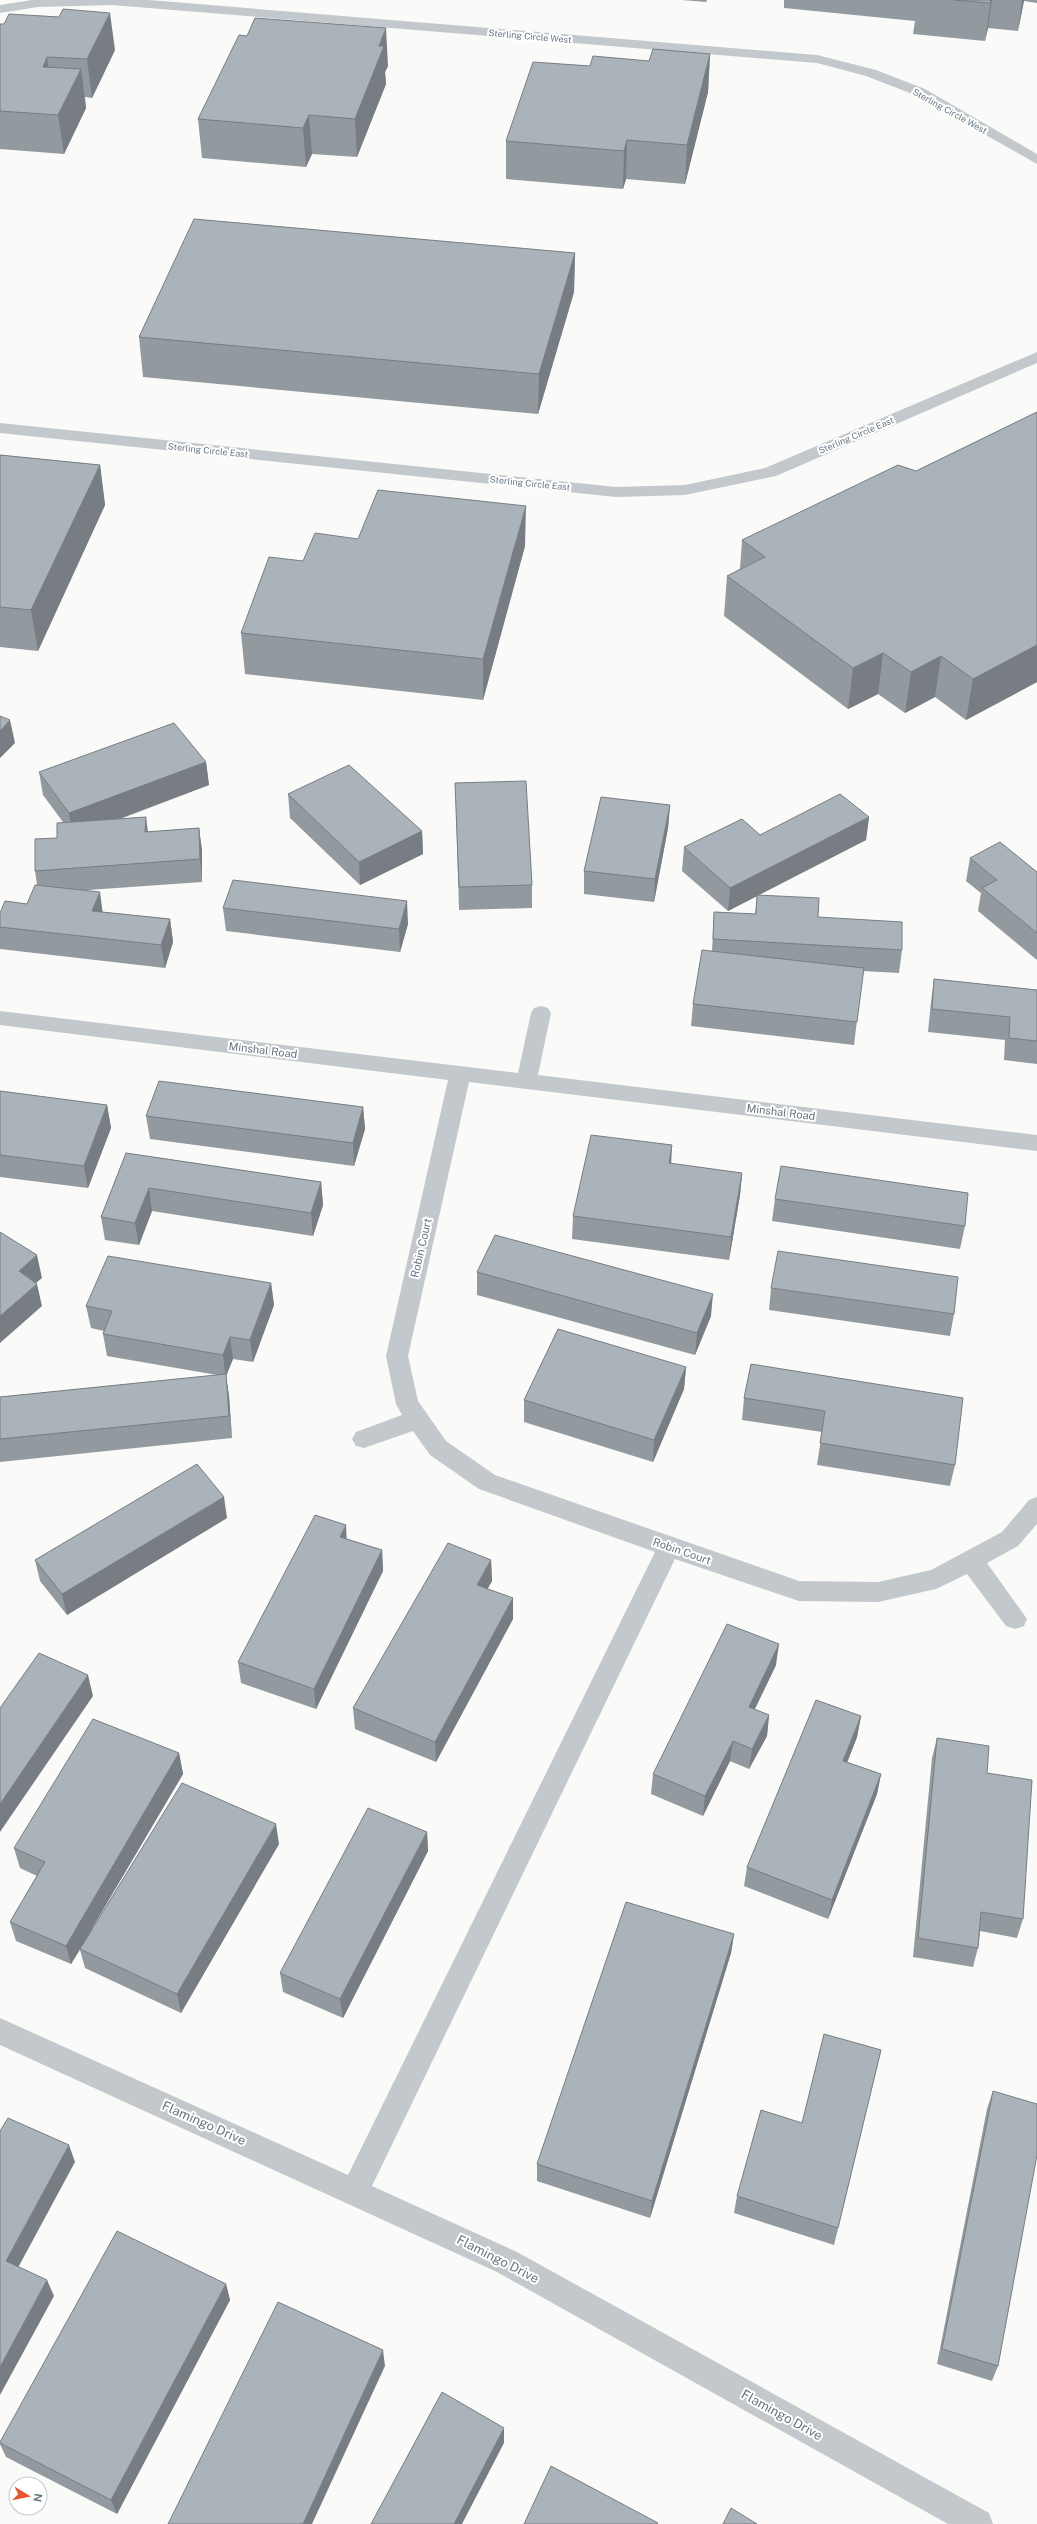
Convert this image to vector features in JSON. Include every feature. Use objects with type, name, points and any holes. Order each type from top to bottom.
[{"type":"street","name":"Sterling Circle West","points":[[0,9],[38,3],[112,1],[817,59],[871,73],[920,92],[1037,160]]},
{"type":"street","name":"Sterling Circle East","points":[[0,428],[616,492],[685,490],[770,472],[1037,357]]},
{"type":"street","points":[[526,1082],[541,1013]]},
{"type":"street","name":"Minshal Road","points":[[0,1018],[1037,1143]]},
{"type":"street","name":"Robin Court","points":[[460,1074],[397,1356],[407,1404],[438,1448],[487,1482],[669,1547],[799,1591],[878,1592],[936,1579],[1010,1539],[1037,1507]]},
{"type":"street","points":[[364,1439],[418,1419]]},
{"type":"street","points":[[355,2191],[669,1547]]},
{"type":"street","points":[[971,1560],[1015,1620]]},
{"type":"street","name":"Flamingo Drive","points":[[0,2031],[355,2191],[507,2262],[978,2524]]},
{"type":"building","points":[[954,0],[991,0],[990,3]]},
{"type":"building","points":[[63,9],[110,13],[87,59],[47,57],[43,67],[81,69],[58,115],[0,111],[0,24],[4,24],[9,14],[59,17]]},
{"type":"building","points":[[255,18],[386,28],[379,46],[384,46],[355,119],[309,115],[303,128],[198,119],[239,35],[247,36]]},
{"type":"building","points":[[653,49],[710,54],[687,145],[627,140],[624,151],[506,141],[533,62],[590,66],[593,56],[649,61]]},
{"type":"building","points":[[194,219],[575,253],[539,374],[139,337]]},
{"type":"building","points":[[1037,412],[1037,645],[973,679],[941,656],[911,672],[883,653],[853,668],[727,576],[765,557],[742,540],[898,465],[916,471]]},
{"type":"building","points":[[0,455],[100,465],[31,610],[0,607]]},
{"type":"building","points":[[378,490],[526,506],[483,659],[241,633],[269,557],[303,561],[315,533],[358,539]]},
{"type":"building","points":[[0,716],[10,720],[0,731]]},
{"type":"building","points":[[174,723],[206,762],[69,813],[39,772]]},
{"type":"building","points":[[349,765],[422,831],[359,862],[288,794]]},
{"type":"building","points":[[526,781],[532,885],[459,887],[455,783]]},
{"type":"building","points":[[840,794],[869,817],[730,888],[684,847],[742,819],[760,835]]},
{"type":"building","points":[[601,797],[670,805],[655,879],[584,871]]},
{"type":"building","points":[[146,817],[145,832],[199,828],[200,859],[35,871],[35,839],[57,838],[57,823]]},
{"type":"building","points":[[1000,842],[1037,872],[1037,933],[982,888],[997,880],[970,858]]},
{"type":"building","points":[[233,880],[407,901],[399,929],[223,908]]},
{"type":"building","points":[[35,885],[100,892],[92,911],[170,919],[161,945],[0,927],[0,913],[5,901],[27,904]]},
{"type":"building","points":[[757,895],[819,898],[818,917],[902,922],[902,950],[713,939],[714,912],[756,914]]},
{"type":"building","points":[[702,950],[864,968],[857,1022],[693,1004]]},
{"type":"building","points":[[934,979],[1037,990],[1037,1041],[1009,1038],[1010,1017],[932,1009]]},
{"type":"building","points":[[159,1081],[363,1107],[353,1143],[146,1116]]},
{"type":"building","points":[[0,1091],[107,1105],[84,1166],[0,1155]]},
{"type":"building","points":[[591,1135],[672,1145],[669,1163],[742,1173],[731,1237],[573,1216]]},
{"type":"building","points":[[126,1153],[321,1182],[311,1213],[149,1188],[135,1223],[101,1217]]},
{"type":"building","points":[[781,1166],[968,1193],[965,1226],[775,1199]]},
{"type":"building","points":[[0,1232],[37,1255],[19,1271],[37,1284],[0,1316]]},
{"type":"building","points":[[495,1235],[713,1294],[697,1333],[477,1272]]},
{"type":"building","points":[[778,1251],[958,1277],[954,1314],[771,1288]]},
{"type":"building","points":[[108,1256],[271,1283],[250,1340],[230,1337],[223,1355],[103,1334],[112,1311],[86,1306]]},
{"type":"building","points":[[558,1329],[686,1367],[654,1440],[524,1400]]},
{"type":"building","points":[[751,1364],[963,1398],[955,1465],[820,1443],[825,1411],[744,1398]]},
{"type":"building","points":[[226,1374],[229,1416],[0,1439],[0,1397]]},
{"type":"building","points":[[197,1464],[224,1497],[62,1594],[35,1560]]},
{"type":"building","points":[[315,1515],[346,1525],[340,1537],[382,1550],[314,1689],[238,1662]]},
{"type":"building","points":[[448,1543],[491,1560],[477,1585],[513,1598],[435,1742],[353,1708]]},
{"type":"building","points":[[727,1624],[779,1644],[749,1707],[769,1715],[752,1749],[733,1741],[705,1796],[653,1774]]},
{"type":"building","points":[[39,1653],[88,1675],[0,1804],[0,1708]]},
{"type":"building","points":[[816,1700],[861,1716],[843,1761],[881,1774],[832,1900],[747,1867]]},
{"type":"building","points":[[93,1719],[179,1753],[66,1946],[10,1922],[45,1862],[14,1848]]},
{"type":"building","points":[[937,1738],[989,1746],[987,1773],[1032,1780],[1023,1919],[981,1912],[978,1948],[918,1938]]},
{"type":"building","points":[[182,1783],[276,1824],[177,1994],[80,1949]]},
{"type":"building","points":[[368,1808],[427,1832],[340,1999],[280,1973]]},
{"type":"building","points":[[626,1902],[734,1934],[652,2201],[537,2164]]},
{"type":"building","points":[[824,2034],[881,2050],[838,2228],[737,2196],[761,2110],[802,2123]]},
{"type":"building","points":[[993,2091],[1037,2104],[1037,2155],[998,2366],[942,2349]]},
{"type":"building","points":[[8,2118],[69,2145],[6,2261],[47,2280],[0,2367],[0,2131]]},
{"type":"building","points":[[117,2231],[226,2284],[111,2500],[0,2442]]},
{"type":"building","points":[[278,2302],[383,2350],[303,2524],[168,2524]]},
{"type":"building","points":[[442,2392],[504,2428],[454,2524],[371,2524]]},
{"type":"building","points":[[551,2466],[658,2523],[524,2524]]},
{"type":"building","points":[[731,2508],[757,2524],[723,2524]]}]
